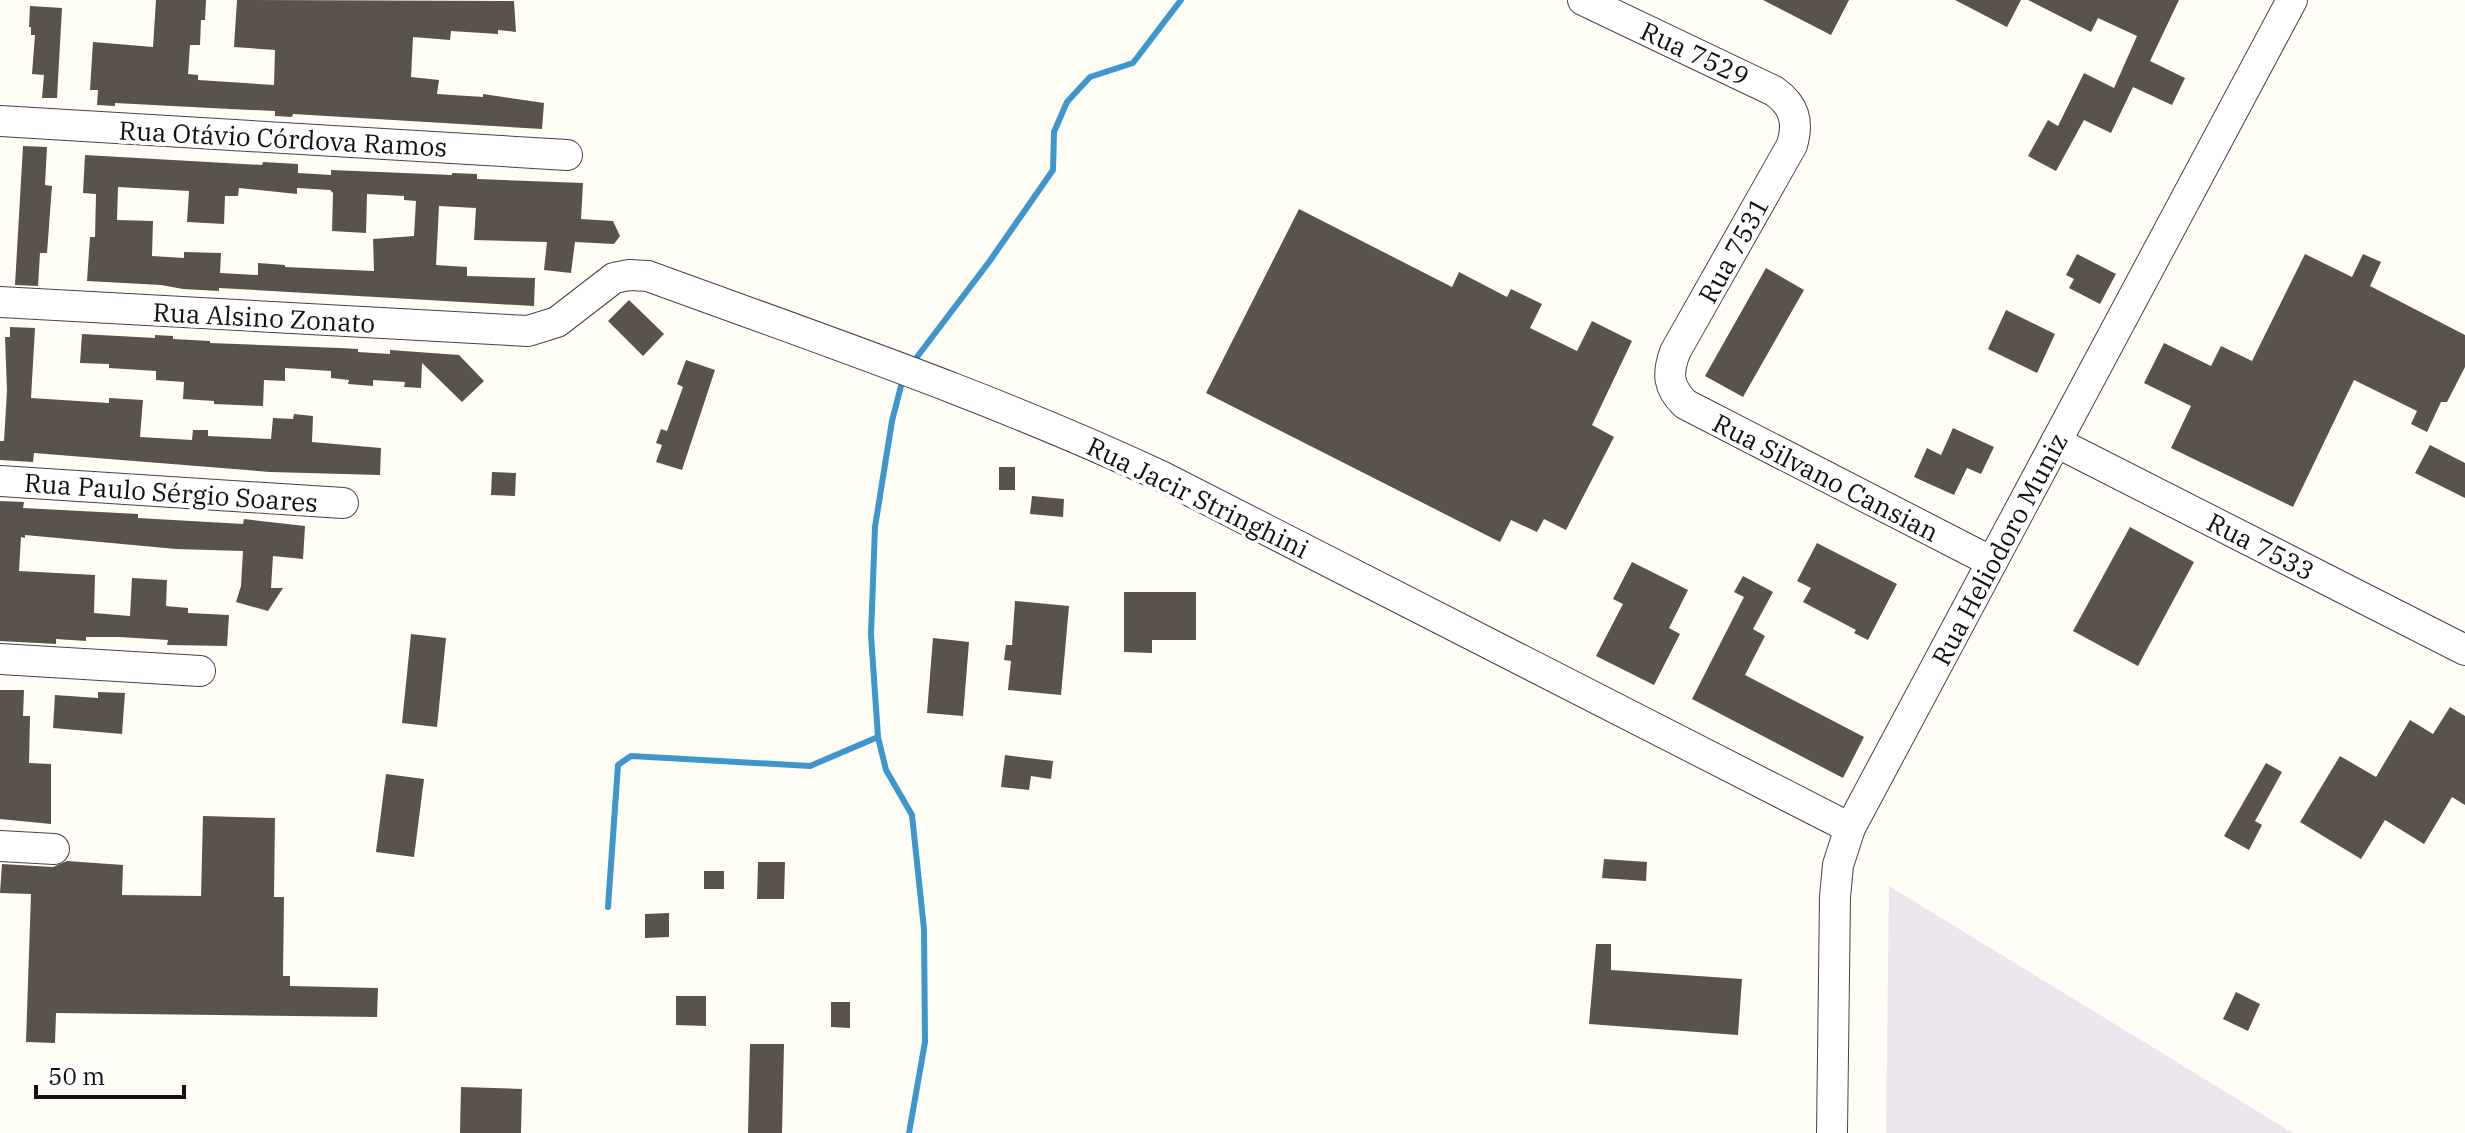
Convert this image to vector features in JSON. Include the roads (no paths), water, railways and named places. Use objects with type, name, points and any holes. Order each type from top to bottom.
[{"type":"street","name":"Rua 7529","points":[[1583,0],[1774,91],[1791,106],[1795,118]]},
{"type":"street","name":"Rua Heliodoro Muniz","points":[[1832,1133],[1835,897],[1838,865],[1850,828],[2292,0]]},
{"type":"street","name":"Rua 7531","points":[[1669,382],[1669,369],[1675,352],[1792,145],[1796,132],[1795,118]]},
{"type":"street","name":"Rua Otávio Córdova Ramos","points":[[0,121],[567,155]]},
{"type":"street","name":"Rua Jacir Stringhini","points":[[528,331],[557,322],[614,278],[648,276],[962,391],[1053,427],[1161,476],[1850,828]]},
{"type":"street","name":"Rua Alsino Zonato","points":[[0,302],[528,331]]},
{"type":"street","name":"Rua Silvano Cansian","points":[[1669,382],[1685,404],[1992,562]]},
{"type":"street","name":"Rua 7533","points":[[2056,442],[2465,650]]},
{"type":"street","name":"Rua Paulo Sérgio Soares","points":[[0,481],[343,503]]},
{"type":"street","points":[[0,659],[200,671]]},
{"type":"street","points":[[0,846],[54,849]]},
{"type":"waterway","points":[[917,357],[1053,170],[1054,132],[1067,102],[1090,77],[1133,63],[1181,0]]},
{"type":"waterway","points":[[901,386],[892,421],[875,527],[871,635],[878,737],[886,770],[912,815],[924,929],[925,1042],[909,1133]]},
{"type":"waterway","points":[[608,907],[618,765],[631,756],[810,766],[878,737]]}]
